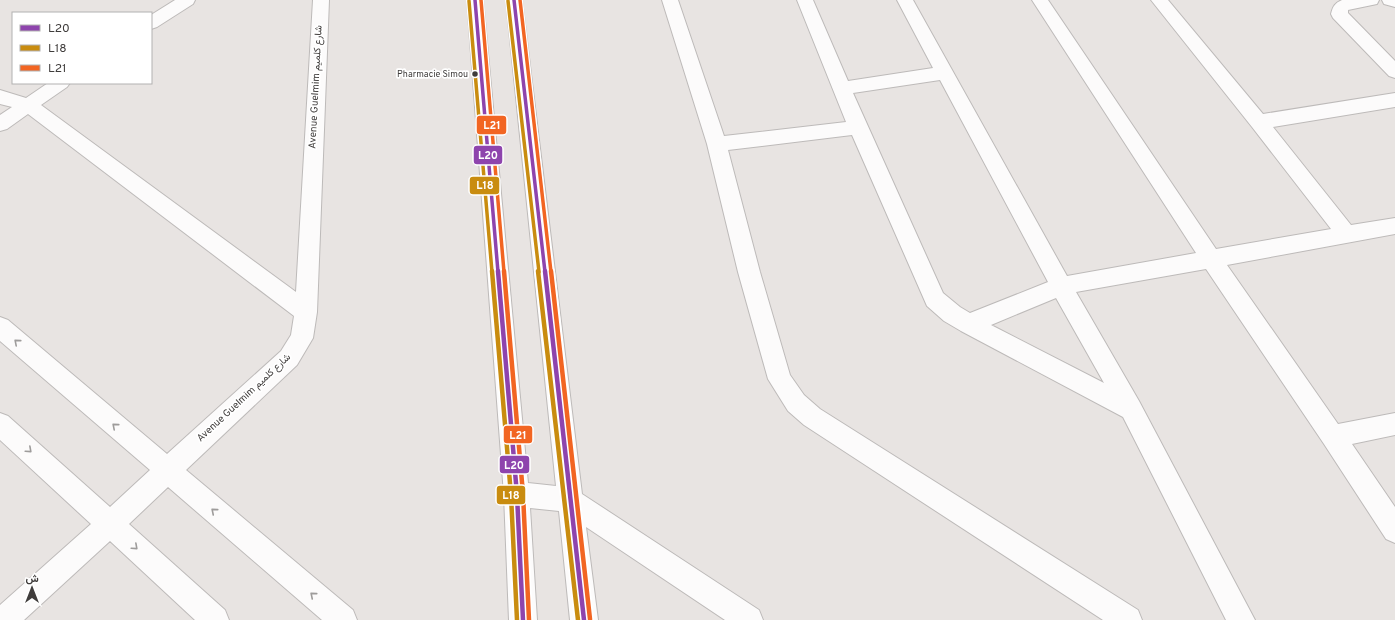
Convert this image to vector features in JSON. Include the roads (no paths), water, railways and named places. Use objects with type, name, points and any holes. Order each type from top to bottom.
[{"type":"street","points":[[152,22],[187,0]]},
{"type":"street","name":"Avenue Guelmim شارع كلميم","points":[[4,620],[289,358],[302,338],[306,312],[321,0]]},
{"type":"street","points":[[475,0],[517,495],[523,620]]},
{"type":"street","points":[[514,0],[569,500],[584,620]]},
{"type":"street","points":[[670,0],[716,144],[749,272],[780,379],[796,403],[812,417],[1128,620]]},
{"type":"street","points":[[805,0],[858,127],[935,299],[952,314],[969,324],[1131,409]]},
{"type":"street","points":[[905,0],[1061,286],[1131,409],[1241,620]]},
{"type":"street","points":[[1040,0],[1211,259],[1333,436],[1395,530]]},
{"type":"street","points":[[1159,0],[1259,122],[1347,235]]},
{"type":"street","points":[[1371,0],[1350,3],[1341,7],[1339,14],[1346,23],[1395,72]]},
{"type":"street","points":[[1390,0],[1395,2]]},
{"type":"street","points":[[842,88],[945,73]]},
{"type":"street","points":[[0,124],[60,84]]},
{"type":"street","points":[[0,97],[28,105],[306,312]]},
{"type":"street","points":[[1259,122],[1395,100]]},
{"type":"street","points":[[716,144],[858,127]]},
{"type":"street","points":[[969,324],[1061,286],[1395,226]]},
{"type":"street","points":[[0,327],[343,620]]},
{"type":"street","points":[[0,424],[215,620]]},
{"type":"street","points":[[1333,436],[1395,424]]},
{"type":"street","points":[[517,495],[542,496],[569,500],[749,620]]},
{"type":"place","name":"Pharmacie Simou","points":[[475,74]]}]
